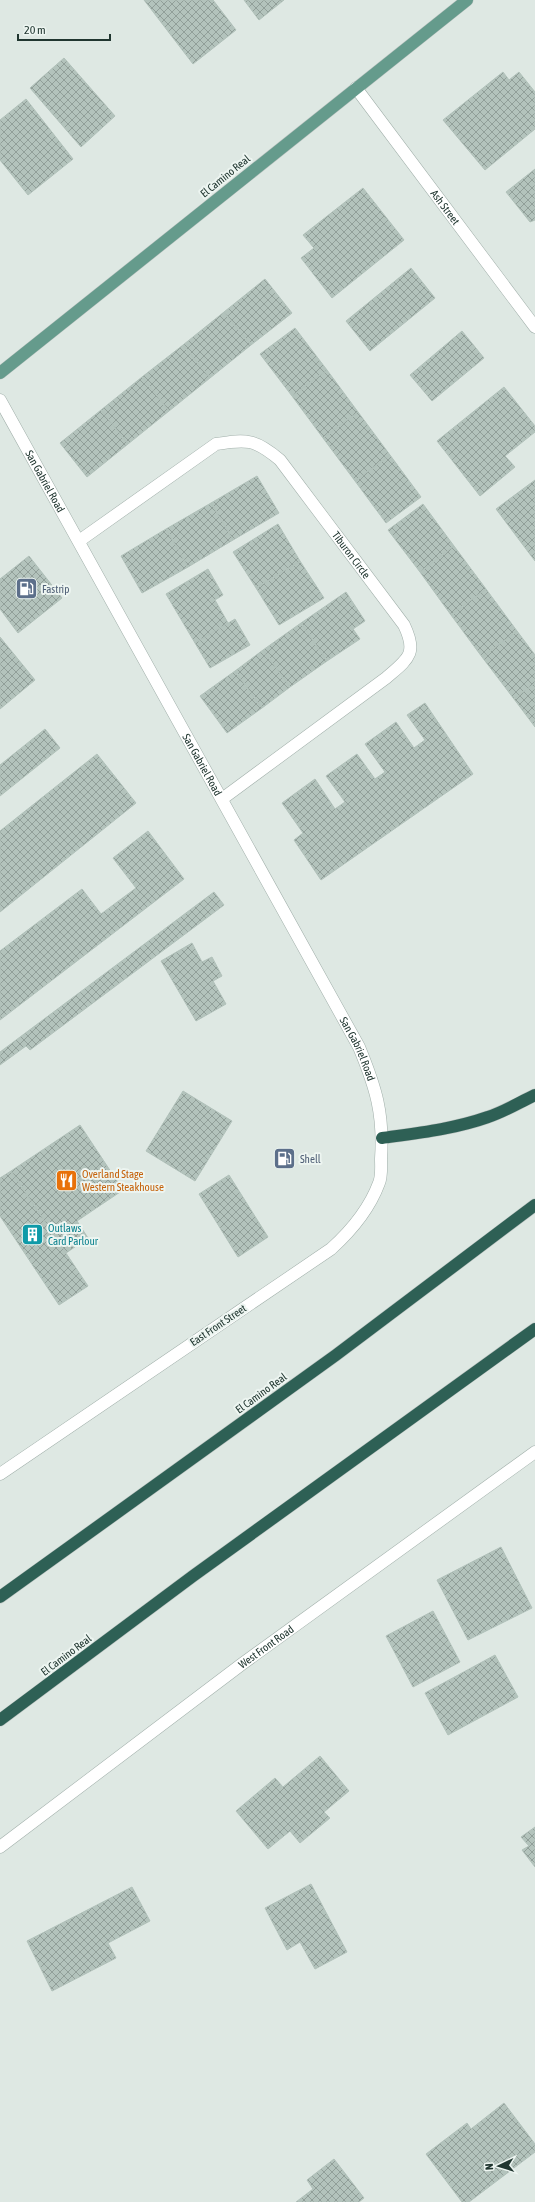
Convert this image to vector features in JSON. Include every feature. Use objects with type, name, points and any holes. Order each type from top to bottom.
[{"type":"highway","points":[[382,1138],[422,1133],[466,1124],[490,1117],[535,1095]]},
{"type":"highway","name":"El Camino Real","points":[[0,1597],[336,1355],[535,1205]]},
{"type":"highway","name":"El Camino Real","points":[[0,1720],[193,1576],[535,1329]]},
{"type":"main road","name":"El Camino Real","points":[[0,373],[467,0]]},
{"type":"street","name":"Ash Street","points":[[356,88],[535,327]]},
{"type":"street","name":"San Gabriel Road","points":[[0,400],[358,1046],[373,1081],[378,1101],[382,1138]]},
{"type":"street","name":"Tiburon Circle","points":[[79,541],[216,444],[243,440],[264,446],[280,460],[404,625],[411,640],[408,659],[386,678],[222,799]]},
{"type":"street","name":"East Front Street","points":[[0,1474],[331,1249],[350,1231],[369,1204],[380,1181],[382,1138]]},
{"type":"street","name":"West Front Road","points":[[0,1847],[242,1664],[535,1452]]},
{"type":"building","points":[[144,0],[213,0],[236,30],[193,64]]},
{"type":"building","points":[[244,0],[284,0],[259,20]]},
{"type":"building","points":[[64,58],[115,116],[81,147],[30,88]]},
{"type":"building","points":[[503,72],[509,80],[519,72],[535,92],[535,129],[485,170],[443,120]]},
{"type":"building","points":[[26,99],[73,159],[28,195],[0,160],[0,120]]},
{"type":"building","points":[[535,169],[535,220],[530,222],[506,192]]},
{"type":"building","points":[[363,188],[404,240],[332,298],[301,258],[314,248],[303,235]]},
{"type":"building","points":[[411,268],[435,298],[370,351],[346,321]]},
{"type":"building","points":[[265,279],[292,313],[251,345],[224,312]]},
{"type":"building","points":[[224,312],[251,345],[210,378],[183,345]]},
{"type":"building","points":[[295,328],[327,370],[292,396],[260,354]]},
{"type":"building","points":[[462,331],[484,358],[432,401],[410,375]]},
{"type":"building","points":[[183,345],[210,378],[169,411],[142,377]]},
{"type":"building","points":[[327,370],[358,412],[323,438],[292,396]]},
{"type":"building","points":[[142,377],[169,411],[128,444],[101,410]]},
{"type":"building","points":[[504,387],[535,426],[535,432],[505,456],[515,467],[480,496],[437,441]]},
{"type":"building","points":[[101,410],[128,444],[87,477],[60,443]]},
{"type":"building","points":[[358,412],[390,455],[355,481],[323,438]]},
{"type":"building","points":[[390,455],[421,497],[386,523],[355,481]]},
{"type":"building","points":[[257,476],[279,513],[233,540],[211,503]]},
{"type":"building","points":[[535,480],[535,561],[496,509]]},
{"type":"building","points":[[211,503],[233,540],[188,567],[166,529]]},
{"type":"building","points":[[423,504],[454,546],[420,572],[388,530]]},
{"type":"building","points":[[278,524],[300,561],[256,588],[233,552]]},
{"type":"building","points":[[166,529],[188,567],[142,593],[121,556]]},
{"type":"building","points":[[454,546],[486,589],[451,615],[420,572]]},
{"type":"building","name":"Fastrip","points":[[29,556],[62,598],[18,633],[0,609],[0,579]]},
{"type":"building","points":[[300,561],[324,598],[279,625],[256,588]]},
{"type":"building","points":[[208,569],[223,595],[215,600],[228,623],[195,643],[166,594]]},
{"type":"building","points":[[486,589],[517,631],[482,657],[451,615]]},
{"type":"building","points":[[346,592],[365,621],[353,629],[360,639],[327,661],[301,623]]},
{"type":"building","points":[[235,619],[250,645],[210,668],[195,643]]},
{"type":"building","points":[[301,623],[327,661],[290,687],[263,650]]},
{"type":"building","points":[[517,631],[535,655],[535,683],[514,699],[482,657]]},
{"type":"building","points":[[0,637],[35,680],[0,709]]},
{"type":"building","points":[[263,650],[290,687],[262,708],[235,671]]},
{"type":"building","points":[[235,671],[262,708],[227,733],[200,696]]},
{"type":"building","points":[[535,683],[535,727],[514,699]]},
{"type":"building","points":[[425,703],[473,774],[321,880],[294,840],[303,833],[282,803],[315,779],[335,809],[345,802],[326,776],[357,754],[375,779],[385,772],[365,744],[396,722],[414,748],[425,740],[407,715]]},
{"type":"building","points":[[45,729],[60,748],[0,796],[0,765]]},
{"type":"building","points":[[97,754],[136,803],[0,912],[0,831]]},
{"type":"building","points":[[148,831],[184,879],[0,1020],[0,951],[82,889],[101,914],[136,888],[113,858]]},
{"type":"building","points":[[214,892],[224,905],[30,1050],[26,1046],[0,1065],[0,1052]]},
{"type":"building","points":[[192,943],[202,962],[212,957],[222,976],[213,981],[226,1004],[196,1021],[161,961]]},
{"type":"building","points":[[183,1091],[232,1121],[195,1181],[146,1151]]},
{"type":"building","name":"Overland Stage Western Steakhouse","points":[[80,1125],[123,1190],[77,1221],[88,1238],[66,1253],[11,1171]]},
{"type":"building","name":"Outlaws Card Parlour","points":[[11,1171],[88,1286],[59,1305],[0,1216],[0,1178]]},
{"type":"building","points":[[229,1175],[268,1237],[238,1257],[199,1194]]},
{"type":"building","points":[[501,1547],[532,1608],[468,1640],[437,1580]]},
{"type":"building","points":[[433,1611],[460,1662],[413,1687],[386,1636]]},
{"type":"building","points":[[495,1655],[518,1697],[448,1735],[425,1693]]},
{"type":"building","points":[[320,1756],[349,1791],[324,1812],[330,1818],[300,1843],[290,1831],[268,1849],[236,1811],[275,1778],[283,1787]]},
{"type":"building","points":[[535,1827],[535,1867],[522,1850],[529,1846],[521,1837]]},
{"type":"building","points":[[311,1884],[347,1952],[315,1969],[300,1942],[287,1950],[265,1908]]},
{"type":"building","points":[[132,1887],[150,1921],[108,1943],[116,1958],[52,1991],[27,1941]]},
{"type":"building","points":[[504,2103],[535,2144],[535,2152],[469,2202],[462,2202],[426,2154],[467,2123],[471,2129]]},
{"type":"building","points":[[334,2159],[364,2198],[359,2202],[296,2202],[313,2189],[307,2180]]},
{"type":"place","name":"Fastrip","points":[[27,589]]},
{"type":"place","name":"Shell","points":[[285,1159]]},
{"type":"place","name":"Overland Stage Western Steakhouse","points":[[67,1180]]},
{"type":"place","name":"Outlaws Card Parlour","points":[[33,1234]]}]
